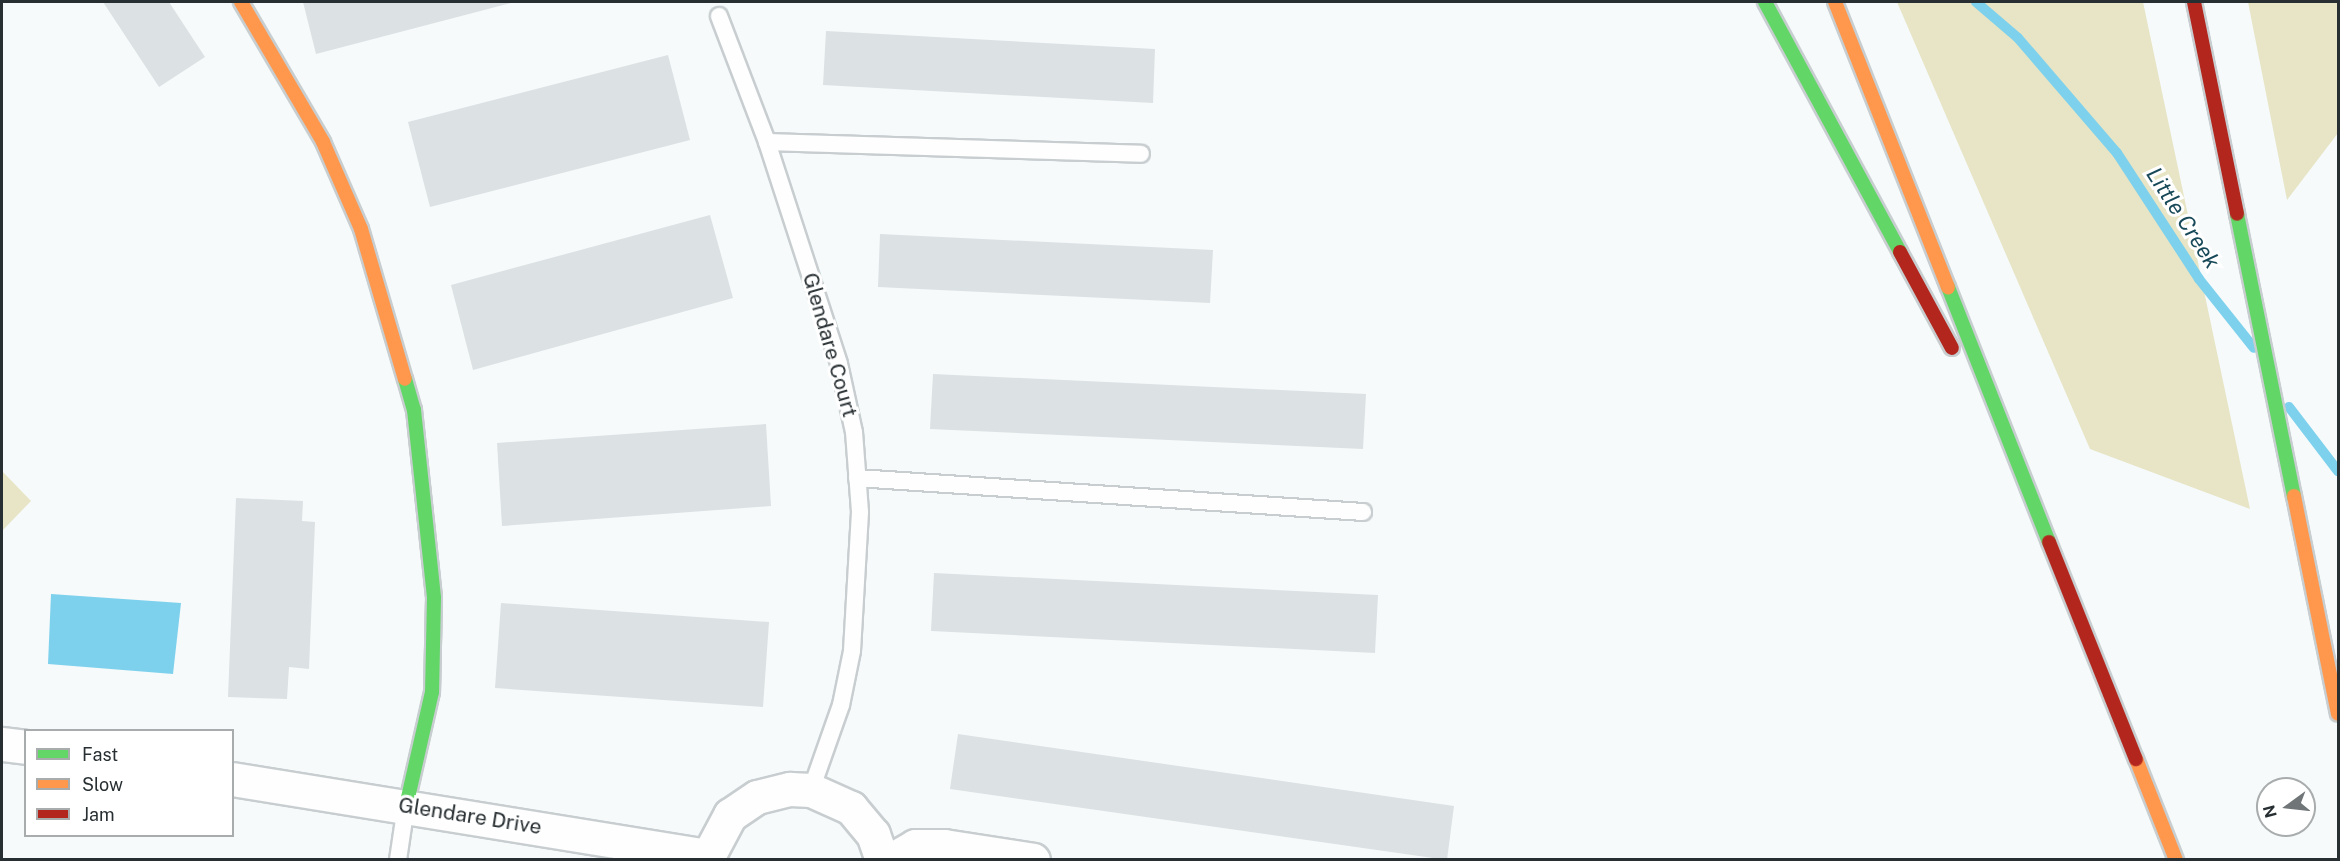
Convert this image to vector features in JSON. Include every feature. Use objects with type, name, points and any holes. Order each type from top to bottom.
[{"type":"main road","points":[[241,2],[324,142],[361,229],[414,410],[434,598],[432,692],[405,806]]},
{"type":"main road","points":[[1765,2],[2029,492]]},
{"type":"main road","points":[[1835,2],[2176,860]]},
{"type":"main road","points":[[2194,2],[2338,714]]},
{"type":"street","points":[[2,744],[24,747]]},
{"type":"street","name":"Glendare Drive","points":[[234,779],[706,858]]},
{"type":"street","points":[[706,858],[719,828],[743,805],[773,791],[811,790],[857,814],[873,834],[882,860]]},
{"type":"street","points":[[891,860],[915,846],[945,846],[1034,860]]},
{"type":"lane","name":"Glendare Court","points":[[718,16],[767,142],[839,363],[857,478],[852,651],[840,705],[811,790]]},
{"type":"lane","points":[[767,142],[1141,154]]},
{"type":"lane","points":[[857,478],[1364,512]]},
{"type":"lane","points":[[398,860],[405,806]]},
{"type":"shaded area","points":[[1897,2],[2143,2],[2250,509],[2090,449]]},
{"type":"shaded area","points":[[2248,2],[2338,2],[2338,133],[2287,200]]},
{"type":"shaded area","points":[[2,471],[31,501],[2,531]]},
{"type":"water","points":[[51,594],[181,603],[173,674],[48,664]]},
{"type":"building","points":[[103,2],[169,2],[205,57],[159,87]]},
{"type":"building","points":[[303,2],[515,2],[316,54]]},
{"type":"building","points":[[826,31],[1155,49],[1153,103],[823,85]]},
{"type":"building","points":[[668,55],[690,140],[430,207],[408,122]]},
{"type":"building","points":[[710,215],[733,298],[473,370],[451,285]]},
{"type":"building","points":[[880,234],[1213,250],[1210,303],[878,287]]},
{"type":"building","points":[[933,374],[1366,394],[1363,449],[930,429]]},
{"type":"building","points":[[766,424],[771,506],[502,526],[497,443]]},
{"type":"building","points":[[236,498],[303,501],[302,521],[315,522],[309,669],[289,667],[287,699],[228,697]]},
{"type":"building","points":[[934,573],[1378,595],[1375,653],[931,631]]},
{"type":"building","points":[[501,603],[769,622],[763,707],[495,688]]},
{"type":"building","points":[[958,734],[1454,806],[1447,860],[950,789]]},
{"type":"waterway","name":"Little Creek","points":[[1976,2],[2018,38],[2117,153],[2199,279],[2254,348]]},
{"type":"waterway","name":"Little Creek","points":[[2289,407],[2338,471]]},
{"type":"traffic: fast","points":[[1765,2],[1900,252]]},
{"type":"traffic: fast","points":[[2237,214],[2294,496]]},
{"type":"traffic: fast","points":[[1948,287],[2049,542]]},
{"type":"traffic: fast","points":[[405,379],[414,410],[434,598],[432,692],[406,806]]},
{"type":"traffic: slow","points":[[241,2],[323,142],[361,229],[405,379]]},
{"type":"traffic: slow","points":[[1835,2],[1948,287]]},
{"type":"traffic: slow","points":[[2294,496],[2338,714]]},
{"type":"traffic: slow","points":[[2136,759],[2176,860]]},
{"type":"traffic: jam","points":[[2194,2],[2237,214]]},
{"type":"traffic: jam","points":[[1900,252],[1952,348]]},
{"type":"traffic: jam","points":[[2049,542],[2136,759]]}]
